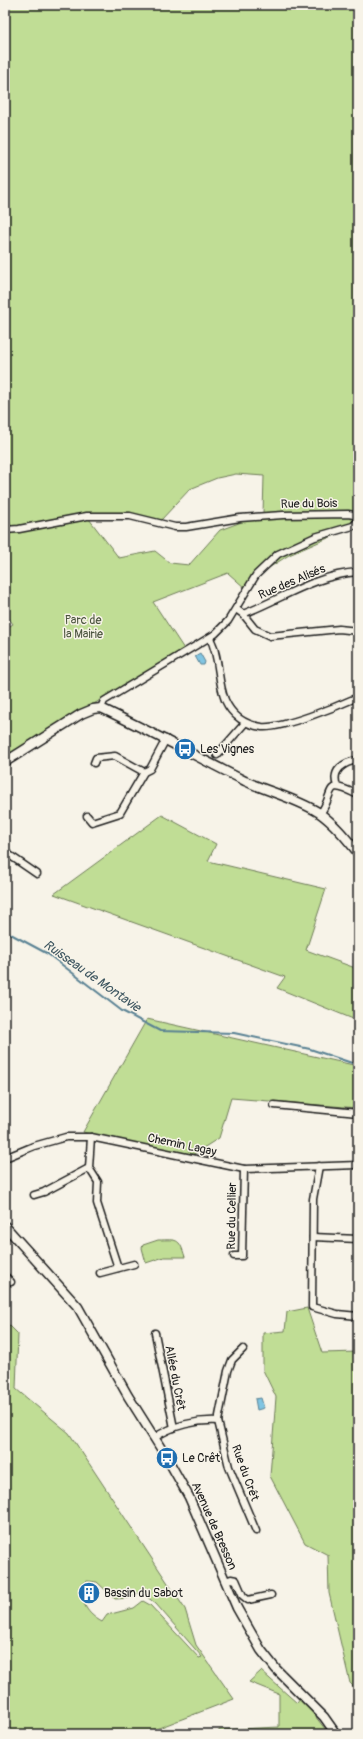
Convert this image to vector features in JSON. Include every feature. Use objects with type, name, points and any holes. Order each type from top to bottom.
[{"type":"street","name":"Rue du Bois","points":[[5,530],[19,529],[87,516],[130,516],[169,525],[186,527],[240,518],[282,515],[348,514],[356,516],[357,522],[353,526],[315,537],[278,554],[256,575],[228,621],[210,638],[110,697],[103,703],[101,708]]},
{"type":"street","name":"Rue des Alisés","points":[[243,614],[318,580],[358,572]]},
{"type":"street","points":[[236,609],[243,614],[255,629],[270,636],[339,629],[358,632]]},
{"type":"street","points":[[210,638],[215,654],[219,682],[225,700],[231,711],[245,723],[262,727],[273,727],[305,717],[358,697]]},
{"type":"street","points":[[5,762],[81,714],[93,709],[101,708],[166,739],[247,782],[296,801],[320,814],[338,829],[358,853]]},
{"type":"street","points":[[217,755],[245,723]]},
{"type":"street","points":[[87,816],[92,822],[120,813],[144,772],[150,769],[166,739]]},
{"type":"street","points":[[94,763],[96,758],[115,756],[144,772]]},
{"type":"street","points":[[358,760],[348,762],[339,768],[335,781],[338,786],[341,786],[358,795]]},
{"type":"street","points":[[320,814],[324,809],[331,791],[338,786]]},
{"type":"street","points":[[5,852],[37,874]]},
{"type":"street","points":[[274,1105],[311,1110],[358,1112]]},
{"type":"street","name":"Chemin Lagay","points":[[5,1158],[34,1146],[66,1137],[91,1138],[244,1170],[358,1165]]},
{"type":"street","points":[[91,1138],[88,1168],[98,1182],[97,1203],[118,1268]]},
{"type":"street","points":[[319,1166],[313,1199],[312,1307],[337,1314],[358,1316]]},
{"type":"street","points":[[34,1195],[44,1192],[88,1168]]},
{"type":"street","name":"Rue du Cellier","points":[[234,1256],[242,1256],[244,1170]]},
{"type":"street","name":"Avenue de Bresson","points":[[5,1226],[78,1307],[90,1326],[114,1372],[189,1497],[237,1608],[262,1650],[276,1669],[324,1717],[336,1734]]},
{"type":"street","points":[[313,1237],[358,1239]]},
{"type":"street","points":[[100,1273],[134,1264]]},
{"type":"street","points":[[5,1276],[11,1282]]},
{"type":"street","name":"Allée du Crêt","points":[[154,1333],[174,1428]]},
{"type":"street","name":"Rue du Crêt","points":[[242,1349],[232,1360],[228,1371],[218,1420],[229,1467],[256,1531]]},
{"type":"street","points":[[154,1438],[174,1428],[201,1420],[218,1420]]},
{"type":"street","points":[[225,1581],[231,1579],[236,1580],[243,1596],[248,1600],[271,1594]]},
{"type":"green space","name":"Parc de la Mairie","points":[[5,5],[358,5],[358,525],[289,555],[267,569],[245,588],[228,573],[153,602],[184,649],[5,758],[5,629],[13,624],[5,613],[5,533],[12,533],[5,498]],"holes":[[[236,474],[264,476],[263,514],[220,530],[189,565],[170,563],[155,551],[119,558],[89,519],[131,513],[161,520],[190,489],[217,478]]]},
{"type":"green space","points":[[162,815],[216,844],[208,861],[326,889],[306,950],[358,969],[358,1021],[277,988],[285,977],[54,894]]},
{"type":"green space","points":[[147,1019],[358,1066],[358,1108],[231,1098],[219,1138],[192,1155],[83,1132]]},
{"type":"green space","points":[[158,1240],[176,1241],[181,1246],[185,1257],[164,1257],[146,1263],[142,1248],[143,1245]]},
{"type":"green space","points":[[307,1308],[322,1353],[358,1352],[358,1691],[350,1683],[329,1593],[328,1555],[305,1543],[270,1476],[276,1397],[263,1370],[263,1333],[285,1331],[287,1312]]},
{"type":"green space","points":[[5,1321],[18,1334],[16,1389],[69,1433],[185,1609],[196,1645],[234,1699],[156,1729],[155,1734],[5,1734]],"holes":[[[87,1581],[97,1582],[115,1599],[129,1598],[141,1592],[156,1604],[202,1657],[199,1658],[150,1605],[143,1601],[134,1608],[107,1615],[102,1622],[97,1619],[86,1607],[82,1598],[80,1586]]]},
{"type":"green space","points":[[261,1671],[297,1703],[301,1698],[329,1734],[219,1734],[219,1730],[279,1727],[279,1694],[249,1682]]},
{"type":"water","points":[[200,653],[205,662],[204,665],[200,665],[195,656]]},
{"type":"water","points":[[261,1398],[264,1408],[257,1410],[255,1399]]},
{"type":"waterway","name":"Ruisseau de Montavie","points":[[5,931],[48,954],[122,1011],[160,1031],[234,1033],[310,1049],[358,1065]]},
{"type":"place","name":"Les Vignes","points":[[185,749]]},
{"type":"place","name":"Le Crêt","points":[[167,1458]]},
{"type":"place","name":"Bassin du Sabot","points":[[89,1593]]}]
